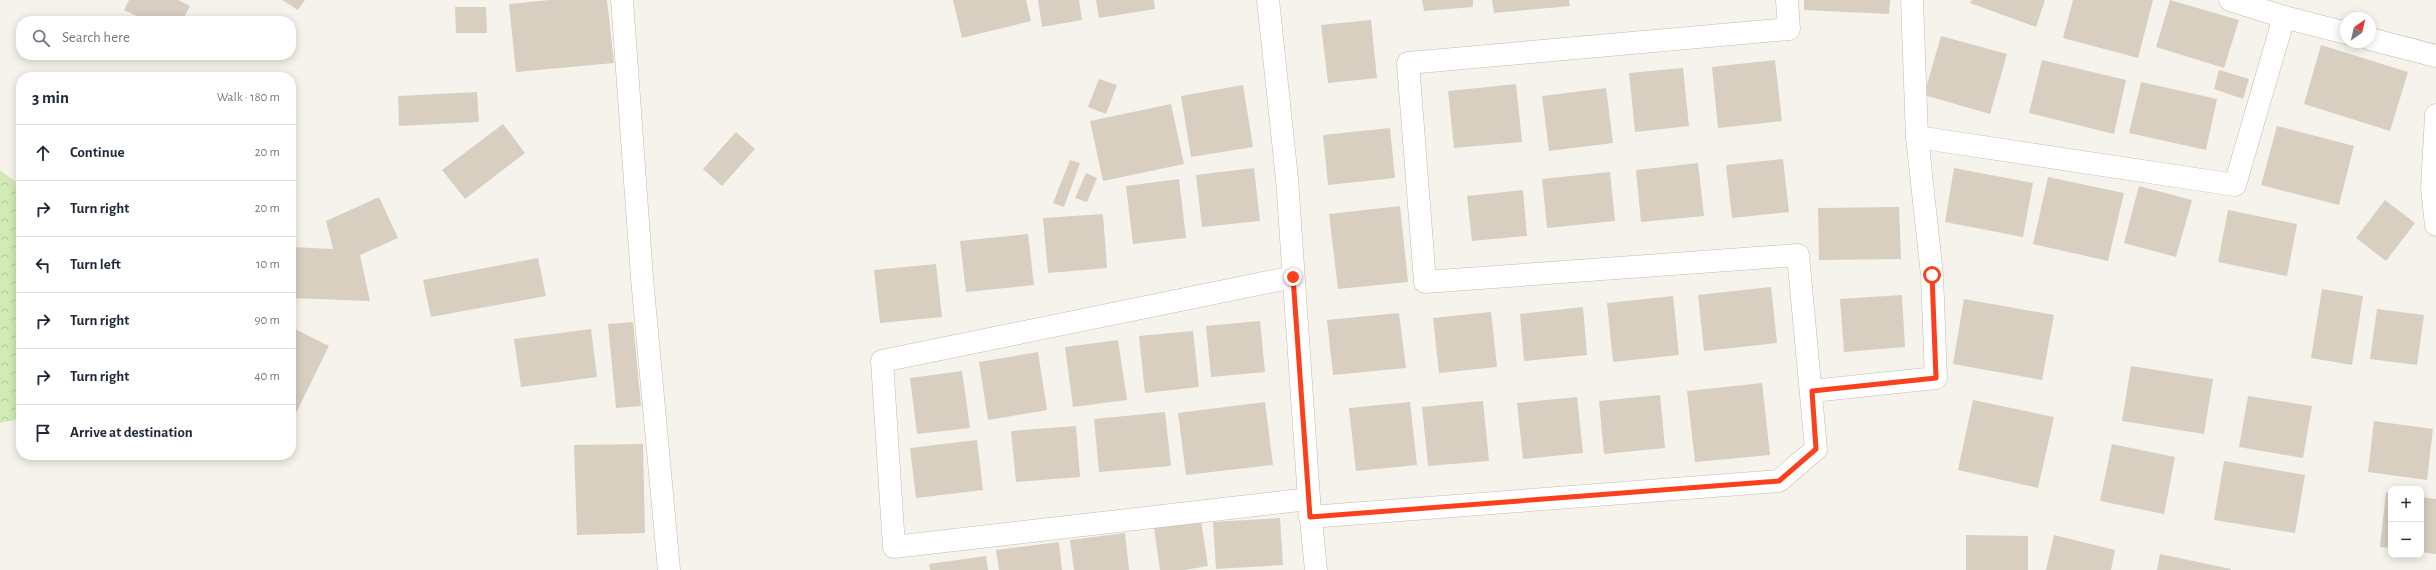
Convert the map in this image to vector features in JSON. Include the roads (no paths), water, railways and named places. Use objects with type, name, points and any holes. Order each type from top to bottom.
[{"type":"street","points":[[622,0],[642,278],[670,570]]},
{"type":"street","points":[[1268,0],[1287,179],[1309,508],[1316,570]]},
{"type":"street","points":[[1293,277],[882,361],[894,547],[1309,508],[1779,481],[1816,449],[1812,391],[1798,255],[1426,282],[1408,63],[1789,29],[1787,0]]},
{"type":"street","points":[[1812,391],[1936,378],[1932,275],[1916,137],[1912,0]]},
{"type":"street","points":[[2230,0],[2284,17],[2340,31]]},
{"type":"street","points":[[1916,137],[2235,185],[2284,17]]},
{"type":"street","points":[[2376,41],[2436,56]]},
{"type":"street","points":[[2436,116],[2432,188],[2436,225]]}]
